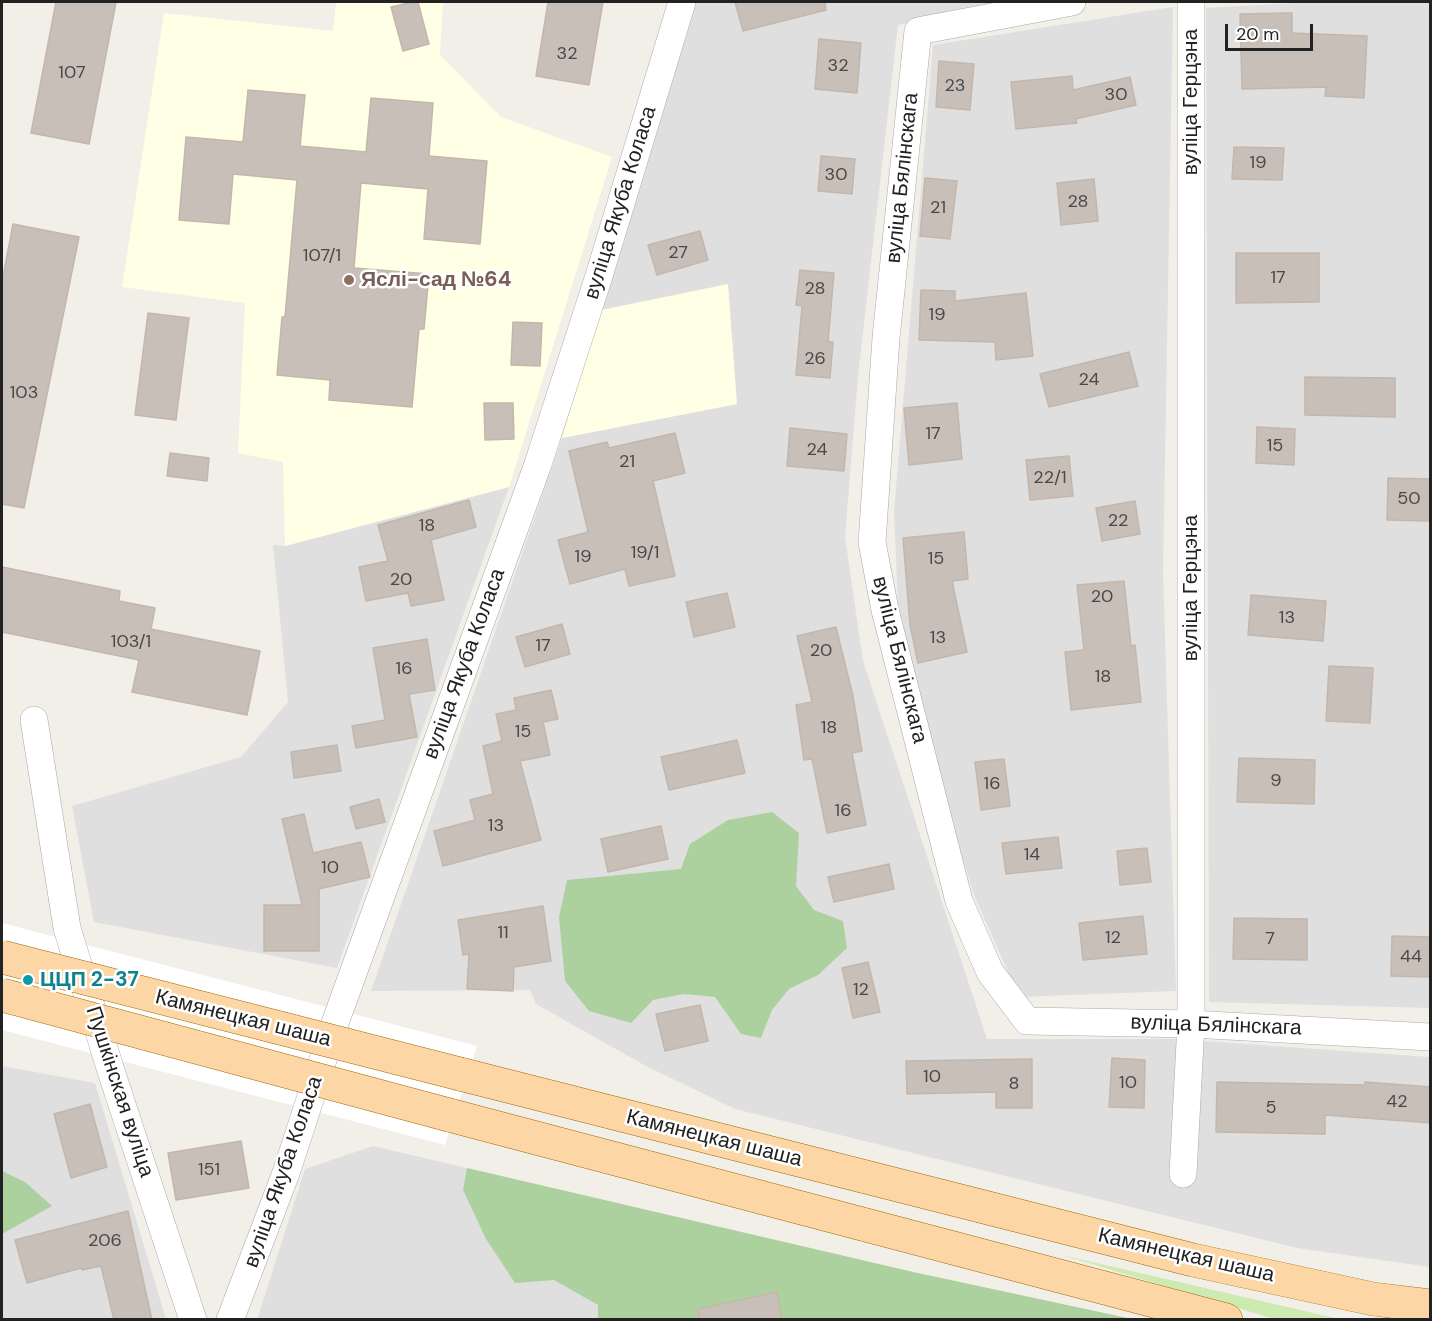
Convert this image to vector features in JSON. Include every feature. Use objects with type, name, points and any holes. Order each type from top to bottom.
[{"type":"main road","name":"Камянецкая шаша","points":[[2,957],[1384,1309],[1431,1306]]},
{"type":"main road","name":"Камянецкая шаша","points":[[2,995],[1226,1320]]},
{"type":"main road","points":[[1157,1300],[1185,1320]]},
{"type":"street","name":"вуліца Якуба Коласа","points":[[230,1320],[286,1173],[335,1023],[538,464],[598,279],[682,2]]},
{"type":"street","name":"вуліца Бялінскага","points":[[1072,2],[918,32],[886,338],[872,542],[885,610],[959,901],[990,972],[1027,1020],[1191,1024],[1431,1037]]},
{"type":"street","name":"вуліца Герцэна","points":[[1183,1174],[1191,1024],[1191,2]]},
{"type":"street","name":"Пушкінская вуліца","points":[[34,720],[68,928],[111,1071],[193,1320]]},
{"type":"shaded area","name":"Яслі-сад №64","points":[[336,2],[443,2],[440,55],[501,117],[612,157],[509,487],[285,546],[283,462],[238,453],[245,303],[122,287],[164,13],[333,31]]},
{"type":"shaded area","points":[[696,2],[1015,2],[898,25],[858,376],[845,537],[863,661],[987,1039],[1176,1039],[1430,1057],[1430,1267],[1297,1248],[735,1109],[644,1065],[536,1004],[530,990],[371,991],[562,438],[736,404],[601,310]]},
{"type":"shaded area","points":[[1312,2],[1430,2],[1430,1008],[1209,1002],[1206,8]]},
{"type":"shaded area","points":[[1173,7],[1163,572],[1176,991],[1019,997],[974,895],[939,783],[898,605],[894,512],[933,45]]},
{"type":"shaded area","points":[[728,284],[737,404],[562,438],[601,310]]},
{"type":"shaded area","points":[[509,487],[337,968],[94,922],[72,806],[241,757],[288,702],[273,545],[285,546]]},
{"type":"shaded area","points":[[2,1066],[95,1083],[166,1319],[2,1319]]},
{"type":"shaded area","points":[[373,1146],[913,1272],[1132,1319],[257,1320],[305,1169]]},
{"type":"green space","points":[[772,812],[799,833],[796,886],[814,910],[843,921],[847,948],[818,975],[789,989],[772,1010],[761,1038],[741,1034],[715,997],[684,994],[653,1000],[631,1023],[589,1011],[565,981],[559,917],[567,880],[681,869],[690,844],[728,820]]},
{"type":"green space","points":[[467,1168],[913,1272],[1132,1319],[598,1319],[598,1305],[554,1280],[515,1283],[486,1239],[463,1190]]},
{"type":"green space","points":[[2,1171],[25,1182],[52,1206],[2,1234]]},
{"type":"green space","points":[[1062,1255],[1339,1319],[1274,1319]]},
{"type":"pier","points":[[2,923],[477,1046],[445,1145],[2,1030]]},
{"type":"building","points":[[56,2],[116,2],[89,144],[31,133]]},
{"type":"building","points":[[418,2],[429,44],[403,51],[391,7]]},
{"type":"building","points":[[548,2],[603,2],[589,85],[536,76]]},
{"type":"building","points":[[735,2],[825,2],[826,10],[743,31]]},
{"type":"building","points":[[1292,13],[1292,33],[1367,36],[1364,98],[1325,96],[1326,87],[1242,89],[1240,14]]},
{"type":"building","points":[[819,39],[861,43],[857,93],[815,89]]},
{"type":"building","points":[[939,61],[974,64],[970,110],[936,107]]},
{"type":"building","points":[[1072,76],[1073,90],[1130,77],[1136,105],[1076,119],[1077,123],[1016,129],[1011,82]]},
{"type":"building","points":[[248,90],[305,95],[300,146],[366,152],[371,98],[433,103],[429,156],[487,161],[480,244],[424,239],[428,189],[361,183],[354,268],[429,274],[424,329],[419,329],[412,407],[329,400],[330,380],[277,375],[282,317],[285,317],[297,180],[233,174],[229,224],[179,220],[186,137],[243,142]]},
{"type":"building","points":[[1234,147],[1284,148],[1282,180],[1232,179]]},
{"type":"building","points":[[821,156],[855,159],[852,194],[818,191]]},
{"type":"building","points":[[925,178],[957,181],[950,239],[920,236]]},
{"type":"building","points":[[1094,179],[1098,221],[1061,225],[1057,183]]},
{"type":"building","points":[[13,224],[79,237],[24,508],[2,504],[2,282]]},
{"type":"building","points":[[700,231],[708,260],[657,275],[648,245]]},
{"type":"building","points":[[1236,253],[1319,253],[1319,302],[1236,303]]},
{"type":"building","points":[[800,270],[834,273],[828,342],[833,342],[830,378],[796,375],[802,306],[796,305]]},
{"type":"building","points":[[921,290],[955,291],[955,301],[1026,293],[1033,356],[996,360],[995,342],[919,340]]},
{"type":"building","points":[[148,313],[189,318],[176,420],[135,415]]},
{"type":"building","points":[[513,322],[542,323],[540,366],[511,365]]},
{"type":"building","points":[[1129,352],[1138,386],[1049,407],[1040,374]]},
{"type":"building","points":[[1305,377],[1395,378],[1395,417],[1305,415]]},
{"type":"building","points":[[484,403],[513,403],[514,439],[485,440]]},
{"type":"building","points":[[957,403],[962,459],[909,465],[904,408]]},
{"type":"building","points":[[1257,427],[1295,429],[1294,465],[1256,463]]},
{"type":"building","points":[[790,428],[847,434],[844,471],[787,466]]},
{"type":"building","points":[[675,433],[685,473],[653,481],[675,576],[629,586],[625,569],[570,584],[558,540],[588,532],[569,451],[607,442],[609,448]]},
{"type":"building","points":[[170,453],[209,458],[207,481],[167,476]]},
{"type":"building","points":[[1069,456],[1073,496],[1030,500],[1026,460]]},
{"type":"building","points":[[1388,478],[1431,479],[1431,521],[1387,520]]},
{"type":"building","points":[[469,500],[476,527],[431,540],[444,600],[411,606],[408,593],[366,601],[359,567],[388,561],[378,525]]},
{"type":"building","points":[[1135,501],[1140,534],[1102,541],[1096,508]]},
{"type":"building","points":[[964,532],[968,579],[952,581],[967,652],[918,663],[910,625],[903,538]]},
{"type":"building","points":[[2,567],[120,591],[119,601],[155,608],[151,629],[260,651],[247,715],[132,692],[139,660],[2,632]]},
{"type":"building","points":[[1124,581],[1131,646],[1135,645],[1141,702],[1071,710],[1065,652],[1084,650],[1077,585]]},
{"type":"building","points":[[727,593],[735,627],[694,637],[686,602]]},
{"type":"building","points":[[1251,595],[1326,601],[1323,641],[1248,635]]},
{"type":"building","points":[[562,624],[570,654],[525,667],[516,637]]},
{"type":"building","points":[[836,627],[853,696],[862,751],[852,753],[866,825],[827,833],[812,759],[804,760],[796,705],[812,702],[797,636]]},
{"type":"building","points":[[427,639],[435,690],[409,694],[417,737],[356,748],[352,726],[385,720],[373,648]]},
{"type":"building","points":[[1329,666],[1373,668],[1370,723],[1326,721]]},
{"type":"building","points":[[551,690],[558,719],[543,722],[550,755],[520,761],[541,840],[443,866],[434,831],[475,820],[470,800],[493,794],[483,746],[502,741],[496,714],[516,710],[514,698]]},
{"type":"building","points":[[737,740],[745,773],[669,790],[661,757]]},
{"type":"building","points":[[337,745],[341,771],[294,778],[291,752]]},
{"type":"building","points":[[1239,758],[1315,760],[1314,804],[1237,802]]},
{"type":"building","points":[[1004,759],[1010,806],[981,810],[975,762]]},
{"type":"building","points":[[379,799],[385,822],[356,829],[350,807]]},
{"type":"building","points":[[304,814],[313,853],[361,842],[370,877],[319,889],[319,951],[264,951],[264,905],[302,905],[282,819]]},
{"type":"building","points":[[661,826],[668,859],[608,872],[601,839]]},
{"type":"building","points":[[1058,837],[1062,868],[1006,874],[1002,843]]},
{"type":"building","points":[[1147,848],[1151,882],[1120,885],[1117,851]]},
{"type":"building","points":[[889,864],[894,889],[834,902],[828,877]]},
{"type":"building","points":[[543,906],[551,961],[514,967],[513,991],[467,989],[469,954],[463,955],[458,920]]},
{"type":"building","points":[[1143,916],[1147,954],[1083,960],[1079,923]]},
{"type":"building","points":[[1234,918],[1307,919],[1307,960],[1233,959]]},
{"type":"building","points":[[1392,936],[1431,937],[1431,977],[1391,976]]},
{"type":"building","points":[[868,962],[880,1012],[853,1018],[842,968]]},
{"type":"building","points":[[700,1005],[708,1041],[665,1051],[656,1014]]},
{"type":"building","points":[[1112,1058],[1145,1060],[1144,1108],[1109,1107]]},
{"type":"building","points":[[1032,1059],[1032,1108],[996,1108],[996,1092],[907,1094],[906,1061]]},
{"type":"building","points":[[1217,1082],[1365,1085],[1365,1082],[1431,1087],[1431,1123],[1325,1115],[1325,1134],[1216,1132]]},
{"type":"building","points":[[90,1104],[107,1167],[71,1178],[54,1114]]},
{"type":"building","points":[[241,1141],[249,1188],[176,1200],[168,1153]]},
{"type":"building","points":[[128,1211],[152,1320],[114,1320],[101,1266],[82,1270],[81,1268],[27,1283],[15,1240]]},
{"type":"building","points":[[777,1292],[782,1320],[699,1320],[698,1309]]},
{"type":"place","name":"Яслі-сад №64","points":[[349,280]]},
{"type":"place","name":"ЦЦП 2-37","points":[[28,980]]}]
